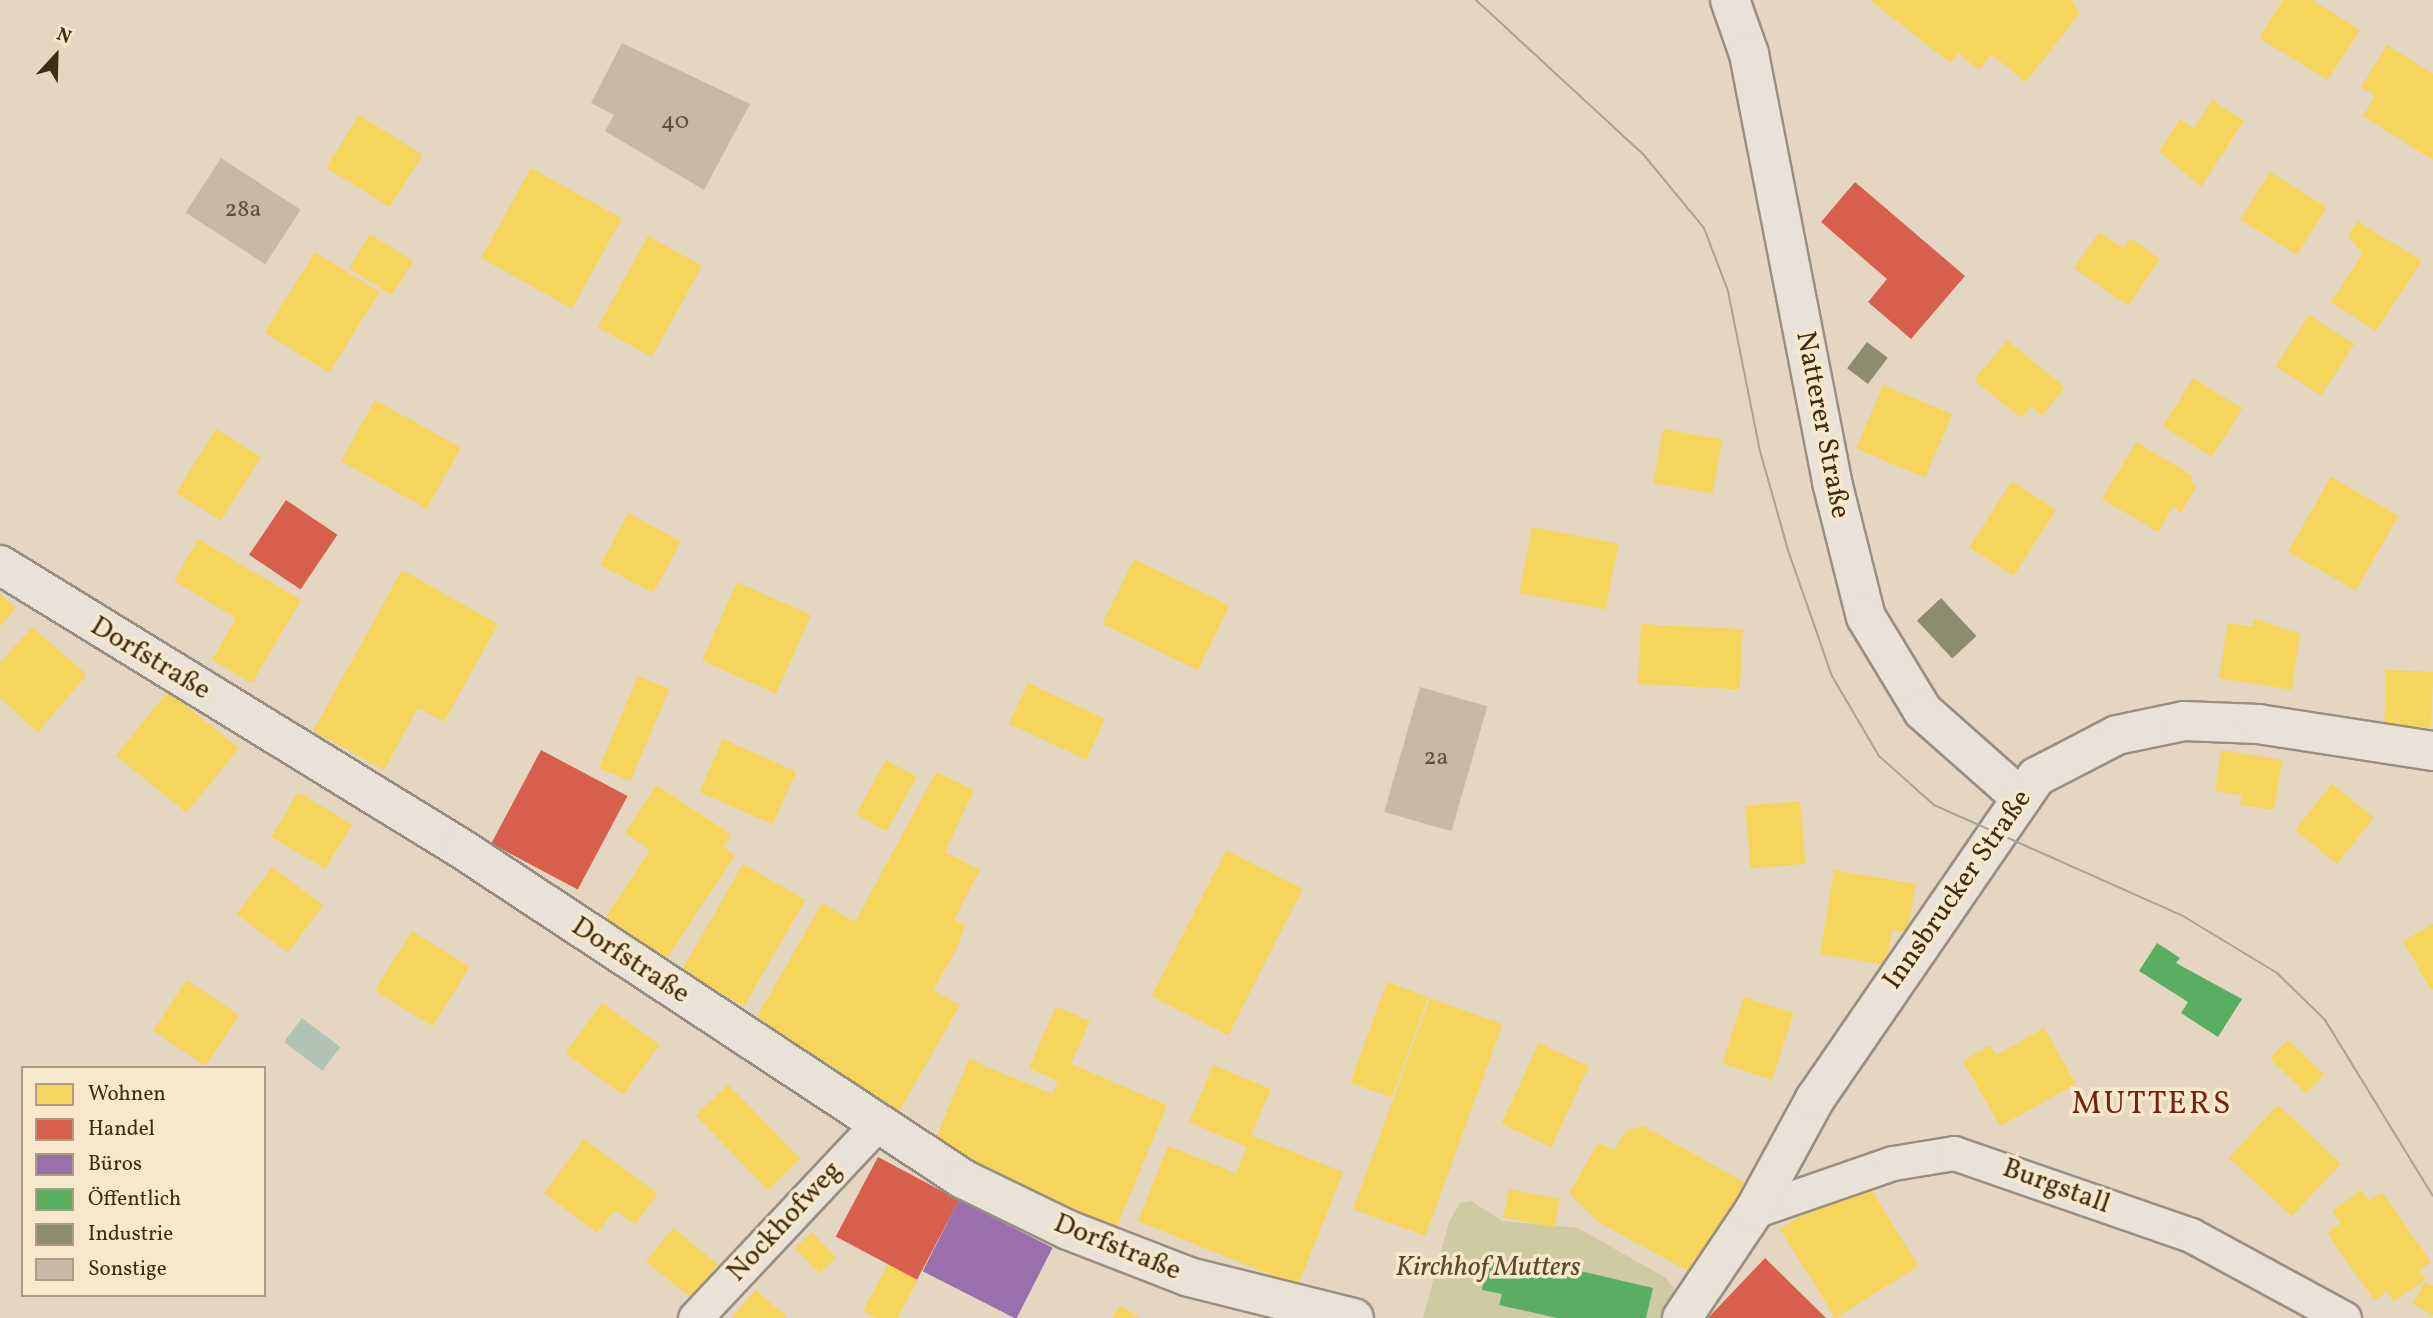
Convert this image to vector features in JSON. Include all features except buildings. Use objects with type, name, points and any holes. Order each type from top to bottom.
[{"type":"main road","name":"Natterer Straße","points":[[1731,0],[1749,54],[1832,482],[1866,617],[1923,711],[2019,796]]},
{"type":"main road","name":"Dorfstraße","points":[[0,565],[461,849],[875,1126],[963,1179],[1068,1230],[1281,1310],[1354,1318]]},
{"type":"main road","name":"Innsbrucker Straße","points":[[1682,1318],[1754,1211],[1815,1099],[2019,796],[2057,762],[2086,747],[2184,721],[2258,724],[2433,751]]},
{"type":"street","name":"Nockhofweg","points":[[695,1318],[875,1126]]},
{"type":"street","name":"Burgstall","points":[[1754,1211],[1893,1163],[1954,1153],[2191,1235],[2344,1318]]},
{"type":"green space","name":"Kirchhof Mutters","points":[[1471,1201],[1502,1221],[1578,1228],[1666,1278],[1678,1295],[1660,1318],[1423,1318],[1449,1222],[1460,1203]]},
{"type":"shaded area","points":[[302,1018],[340,1047],[322,1071],[284,1042]]},
{"type":"tram line","points":[[1476,0],[1643,154],[1704,228],[1728,291],[1760,451],[1788,550],[1832,676],[1879,756],[1934,805],[2183,916],[2277,973],[2325,1020],[2433,1196]]},
{"type":"district","name":"MUTTERS","points":[[2152,1105]]}]
